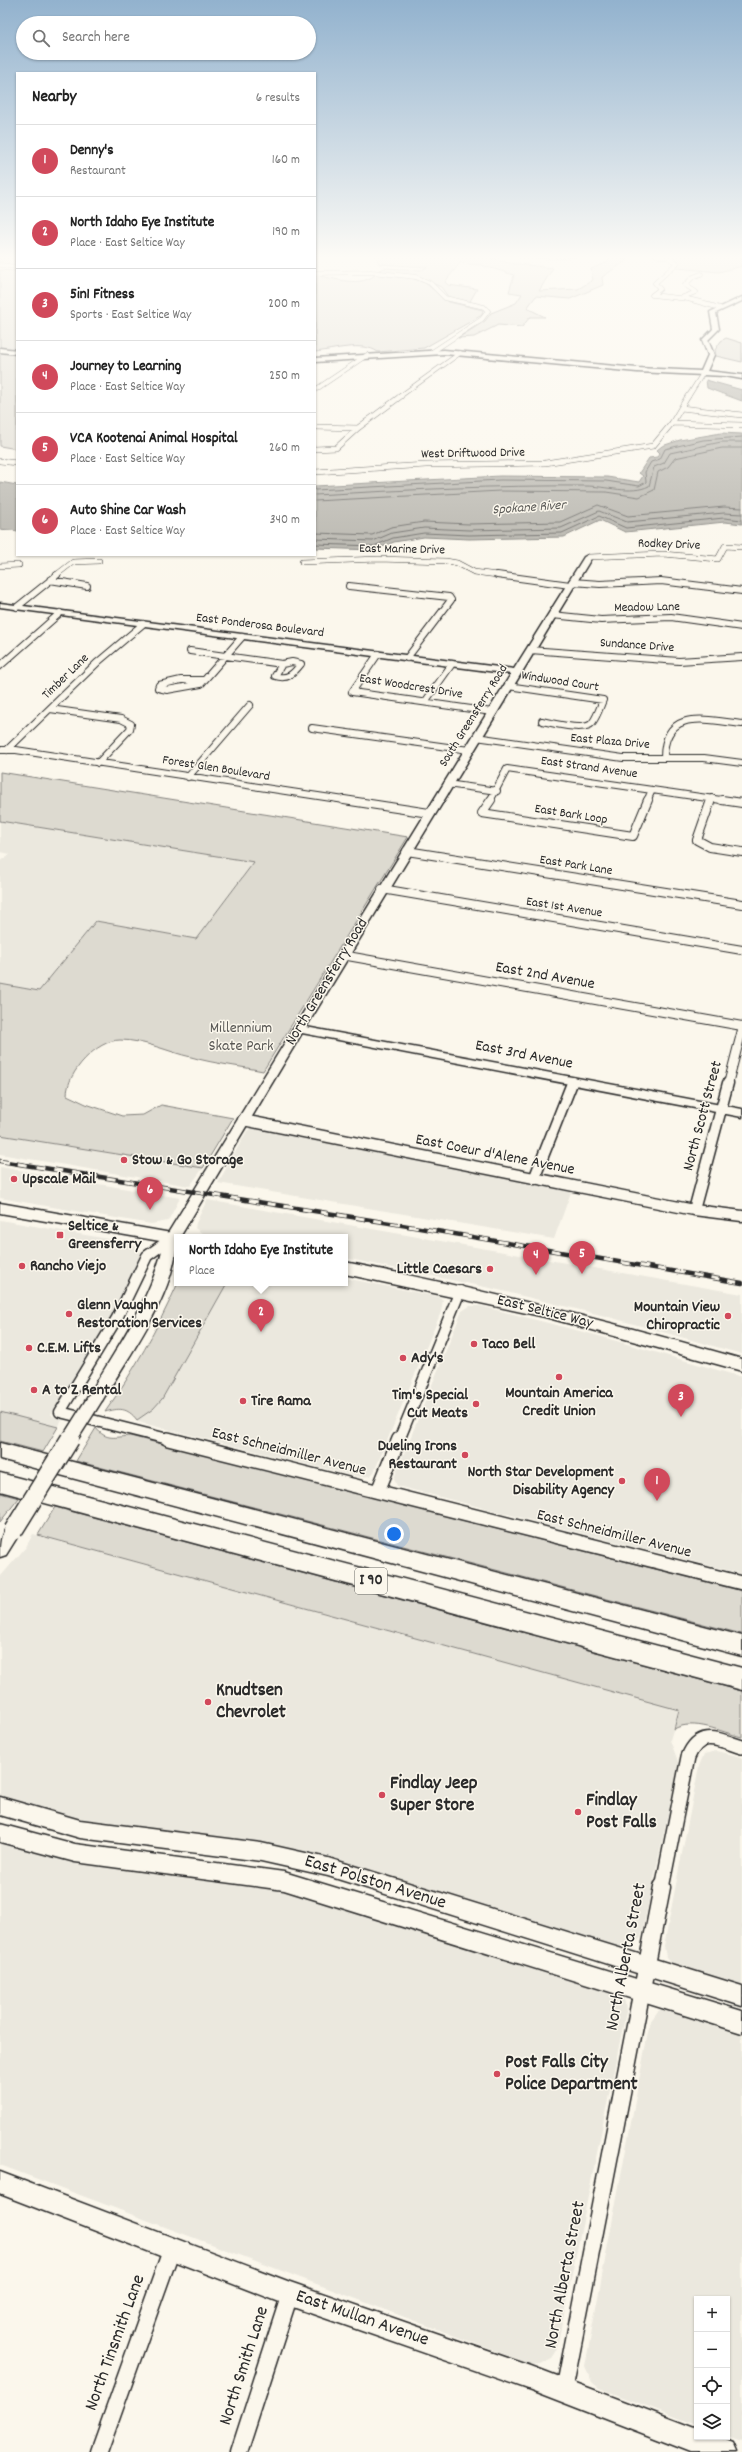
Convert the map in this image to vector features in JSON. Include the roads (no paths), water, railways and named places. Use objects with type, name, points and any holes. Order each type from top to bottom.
[{"type":"highway","name":"I 90","points":[[0,1451],[742,1646]]},
{"type":"highway","name":"I 90","points":[[0,1482],[742,1679]]},
{"type":"main road","points":[[0,1208],[174,1238]]},
{"type":"main road","name":"East Seltice Way","points":[[348,1269],[460,1291],[618,1330],[742,1365]]},
{"type":"street","points":[[316,389],[346,369]]},
{"type":"street","points":[[316,449],[336,448],[358,428],[438,369]]},
{"type":"street","points":[[631,369],[703,373],[742,377]]},
{"type":"street","points":[[705,369],[672,423],[742,425]]},
{"type":"street","points":[[681,408],[742,415]]},
{"type":"street","name":"West Driftwood Drive","points":[[316,472],[426,465],[545,463],[630,450],[657,444],[672,423]]},
{"type":"street","points":[[316,427],[358,428]]},
{"type":"street","points":[[0,461],[16,463]]},
{"type":"street","name":"Rodkey Drive","points":[[588,557],[663,554],[718,559],[725,546],[742,547]]},
{"type":"street","name":"South Greensferry Road","points":[[382,889],[407,851],[588,557]]},
{"type":"street","name":"East Marine Drive","points":[[302,562],[378,559],[446,561],[457,563],[474,572],[571,584]]},
{"type":"street","points":[[17,607],[73,562],[99,561]]},
{"type":"street","points":[[0,566],[19,565]]},
{"type":"street","points":[[50,580],[87,586]]},
{"type":"street","points":[[571,584],[661,581],[742,590]]},
{"type":"street","points":[[349,586],[449,597],[451,600],[407,658]]},
{"type":"street","name":"East Ponderosa Boulevard","points":[[0,605],[516,672]]},
{"type":"street","points":[[0,666],[60,613]]},
{"type":"street","name":"Meadow Lane","points":[[552,615],[601,620],[671,617],[742,628]]},
{"type":"street","name":"Timber Lane","points":[[4,750],[50,709],[98,662],[143,624]]},
{"type":"street","points":[[204,680],[193,679],[167,682],[159,685],[158,688],[167,690],[193,687],[201,684],[242,637]]},
{"type":"street","name":"Sundance Drive","points":[[530,650],[679,661],[742,657]]},
{"type":"street","points":[[190,651],[282,664]]},
{"type":"street","name":"East Woodcrest Drive","points":[[378,654],[352,692],[492,712]]},
{"type":"street","points":[[425,702],[452,664]]},
{"type":"street","name":"Windwood Court","points":[[508,686],[604,700],[592,723],[588,726],[578,727],[542,721]]},
{"type":"street","points":[[188,776],[250,705]]},
{"type":"street","points":[[50,709],[121,719],[131,724],[130,729],[98,763]]},
{"type":"street","points":[[664,758],[664,744],[672,727],[678,723],[696,719],[742,724]]},
{"type":"street","points":[[312,728],[468,750]]},
{"type":"street","name":"East Plaza Drive","points":[[476,737],[623,758],[704,758],[742,763]]},
{"type":"street","name":"Forest Glen Boulevard","points":[[4,750],[188,776],[429,813]]},
{"type":"street","name":"East Strand Avenue","points":[[497,791],[507,769],[742,803]]},
{"type":"street","points":[[447,784],[497,791]]},
{"type":"street","name":"East Bark Loop","points":[[497,791],[482,813],[633,836],[652,789]]},
{"type":"street","points":[[712,798],[698,840],[710,847],[742,852]]},
{"type":"street","name":"East Park Lane","points":[[407,851],[742,904]]},
{"type":"street","name":"East 1st Avenue","points":[[382,889],[742,950]]},
{"type":"street","name":"North Greensferry Road","points":[[177,1234],[243,1120],[382,889]]},
{"type":"street","name":"East 2nd Avenue","points":[[342,955],[742,1026]]},
{"type":"street","name":"East 3rd Avenue","points":[[299,1029],[742,1114]]},
{"type":"street","name":"North Scott Street","points":[[694,1210],[742,1030]]},
{"type":"street","points":[[534,1178],[573,1081]]},
{"type":"street","name":"East Coeur d'Alene Avenue","points":[[243,1120],[694,1210],[742,1216]]},
{"type":"street","name":"North Greensferry Road","points":[[60,1412],[117,1318],[147,1256],[174,1239]]},
{"type":"street","name":"North Greensferry Road","points":[[0,1550],[14,1530],[96,1397],[146,1310],[169,1260],[174,1242]]},
{"type":"street","points":[[378,1491],[460,1291]]},
{"type":"street","name":"East Schneidmiller Avenue","points":[[60,1412],[742,1583]]},
{"type":"street","name":"North Alberta Street","points":[[564,2391],[645,1967],[688,1757],[694,1744],[700,1739],[714,1739],[742,1747]]},
{"type":"street","name":"East Polston Avenue","points":[[0,1806],[80,1829],[261,1852],[306,1861],[742,1996]]},
{"type":"street","name":"East Polston Avenue","points":[[0,1833],[75,1853],[236,1873],[284,1881],[441,1928],[742,2022]]},
{"type":"street","name":"East Mullan Avenue","points":[[0,2183],[290,2294],[564,2391],[724,2452]]},
{"type":"street","name":"North Tinsmith Lane","points":[[99,2452],[172,2248]]},
{"type":"street","name":"North Smith Lane","points":[[239,2452],[290,2294]]},
{"type":"water","points":[[706,380],[742,390],[742,401],[707,388]]},
{"type":"water","name":"Spokane River","points":[[721,433],[742,434],[742,524],[725,522],[625,532],[600,520],[564,537],[469,539],[424,537],[394,542],[375,550],[316,548],[316,486],[500,476],[607,477],[639,482],[643,476],[639,473],[649,458],[657,457],[660,453],[657,450],[662,446],[680,440]]},
{"type":"water","points":[[0,482],[16,485],[16,531],[0,529]]},
{"type":"railway","points":[[0,1161],[396,1224],[742,1283]]},
{"type":"place","name":"Stow & Go Storage","points":[[124,1160]]},
{"type":"place","name":"Upscale Mail","points":[[14,1179]]},
{"type":"place","name":"Auto Shine Car Wash","points":[[150,1210]]},
{"type":"place","name":"Seltice & Greensferry","points":[[60,1235]]},
{"type":"place","name":"Rancho Viejo","points":[[22,1266]]},
{"type":"place","name":"Little Caesars","points":[[490,1269]]},
{"type":"place","name":"VCA Kootenai Animal Hospital","points":[[582,1274]]},
{"type":"place","name":"Journey to Learning","points":[[536,1275]]},
{"type":"place","name":"Glenn Vaughn Restoration Services","points":[[69,1314]]},
{"type":"place","name":"Mountain View Chiropractic","points":[[728,1316]]},
{"type":"place","name":"North Idaho Eye Institute","points":[[261,1332]]},
{"type":"place","name":"Taco Bell","points":[[474,1344]]},
{"type":"place","name":"C.E.M. Lifts","points":[[29,1348]]},
{"type":"place","name":"Ady's","points":[[403,1358]]},
{"type":"place","name":"Mountain America Credit Union","points":[[559,1377]]},
{"type":"place","name":"A to Z Rental","points":[[34,1390]]},
{"type":"place","name":"Tire Rama","points":[[243,1401]]},
{"type":"place","name":"Tim's Special Cut Meats","points":[[476,1404]]},
{"type":"place","name":"5in1 Fitness","points":[[681,1417]]},
{"type":"place","name":"Dueling Irons Restaurant","points":[[465,1455]]},
{"type":"place","name":"North Star Development Disability Agency","points":[[622,1481]]},
{"type":"place","name":"Denny's","points":[[657,1501]]},
{"type":"place","name":"Knudtsen Chevrolet","points":[[208,1702]]},
{"type":"place","name":"Findlay Jeep Super Store","points":[[382,1795]]},
{"type":"place","name":"Findlay Post Falls","points":[[578,1812]]},
{"type":"place","name":"Post Falls City Police Department","points":[[497,2074]]},
{"type":"park label","name":"Millennium Skate Park","points":[[241,1037]]}]
